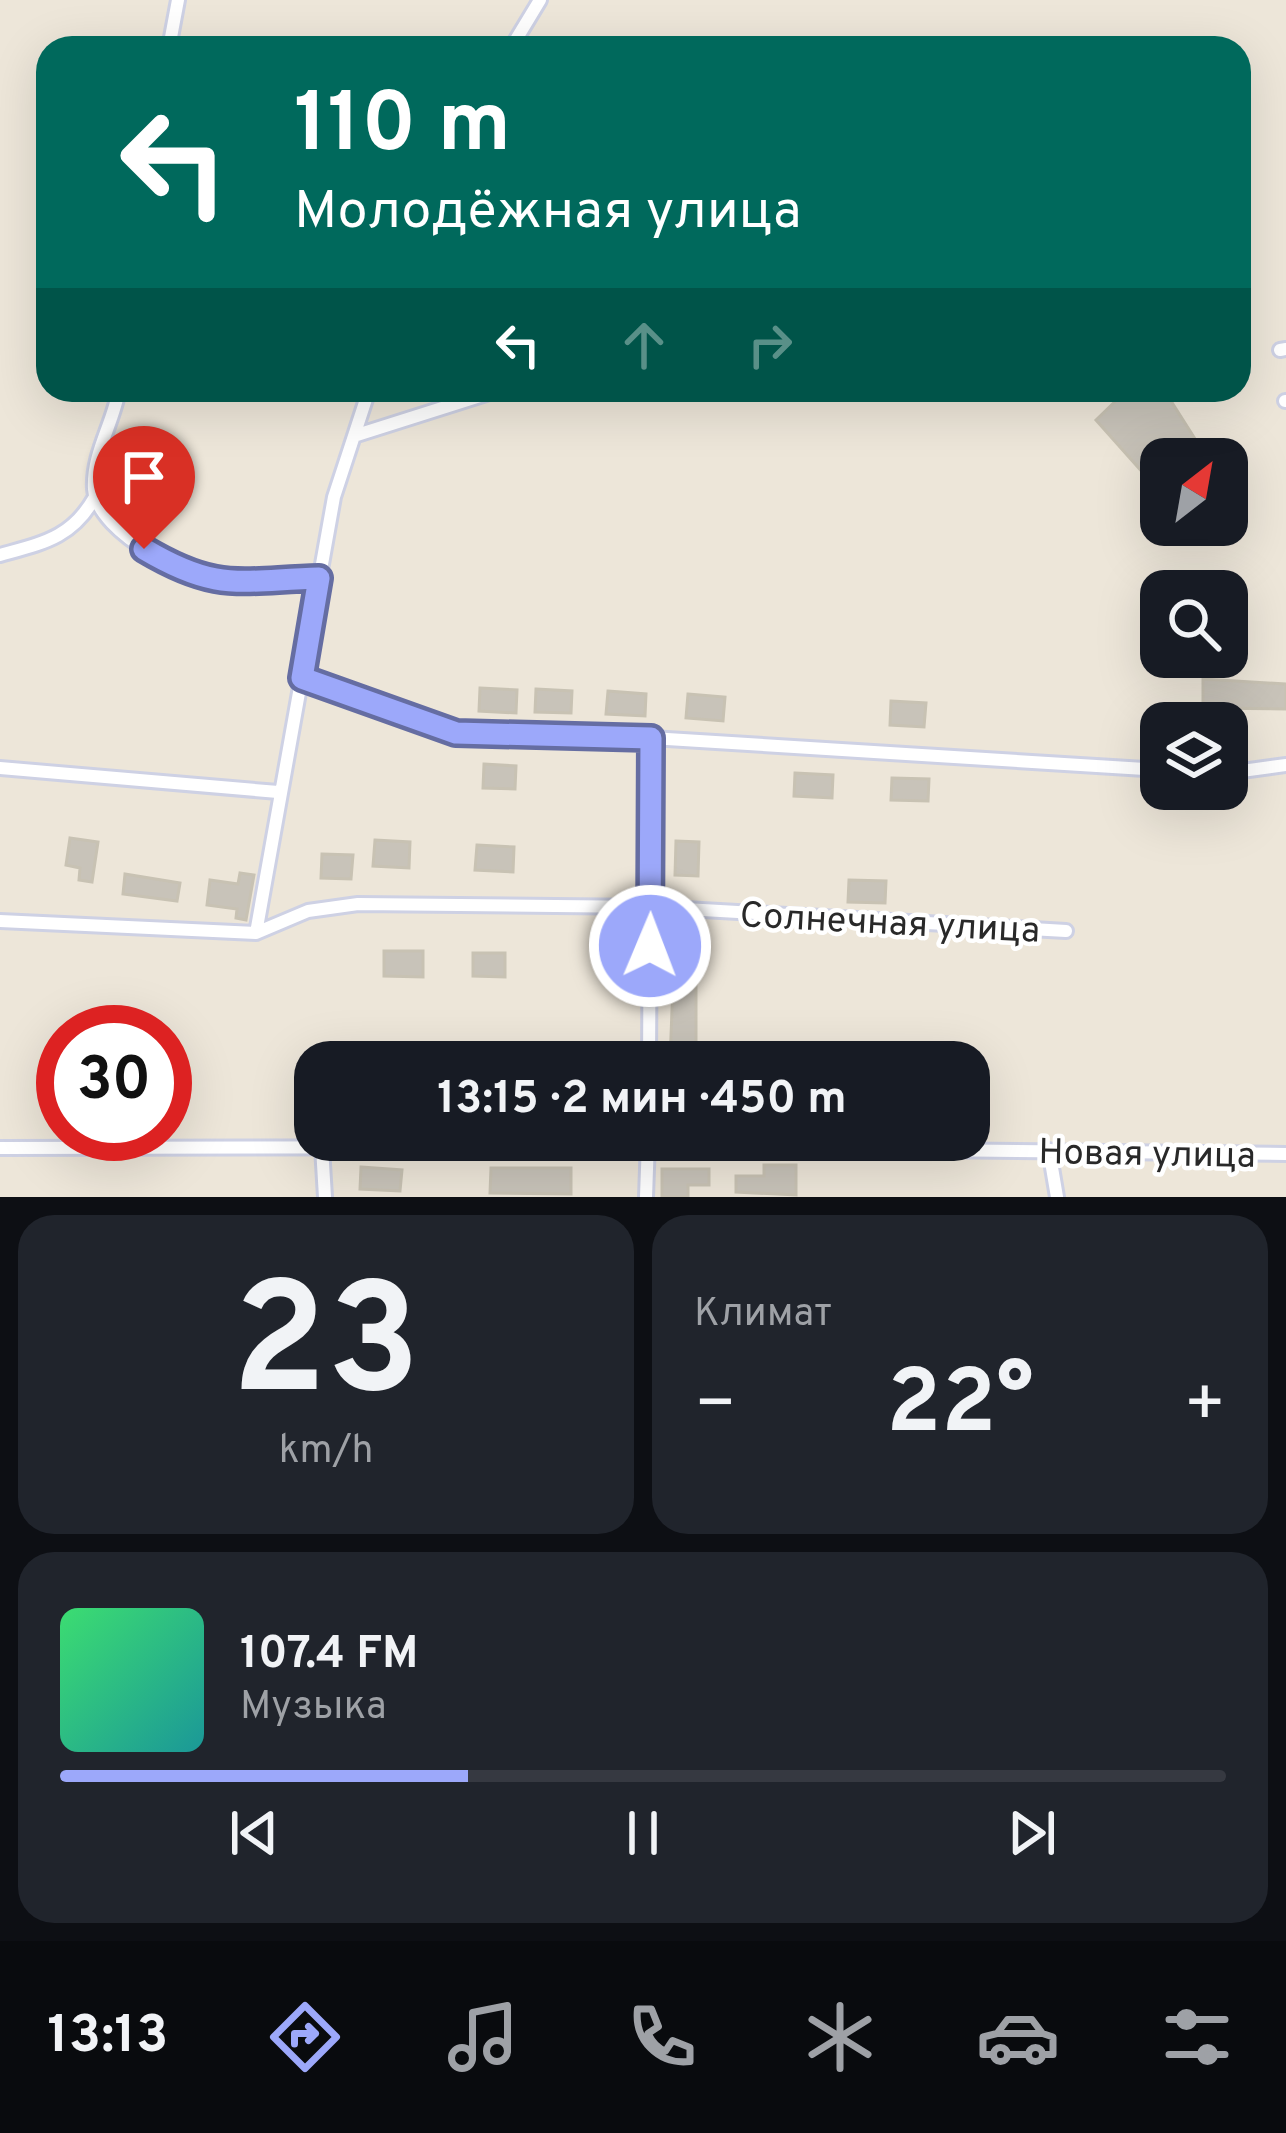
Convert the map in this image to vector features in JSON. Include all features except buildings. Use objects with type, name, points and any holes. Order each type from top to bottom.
[{"type":"street","points":[[171,36],[178,0]]},
{"type":"street","points":[[518,36],[540,0]]},
{"type":"street","points":[[0,555],[62,538],[81,522],[94,497],[97,458],[115,402]]},
{"type":"street","points":[[256,933],[334,497],[366,402]]},
{"type":"street","points":[[356,435],[461,402]]},
{"type":"street","points":[[94,497],[144,549],[216,582],[240,586],[319,578]]},
{"type":"street","points":[[302,678],[456,733],[651,738],[1140,769]]},
{"type":"street","points":[[649,1041],[651,738]]},
{"type":"street","points":[[1248,770],[1286,765]]},
{"type":"street","points":[[0,768],[278,792]]},
{"type":"street","name":"Солнечная улица","points":[[0,922],[256,933],[335,904],[650,907],[1066,931]]},
{"type":"street","name":"Новая улица","points":[[0,1148],[294,1148]]},
{"type":"street","name":"Новая улица","points":[[990,1149],[1286,1154]]},
{"type":"street","points":[[1049,1150],[1057,1197]]},
{"type":"street","points":[[323,1161],[325,1197]]},
{"type":"street","points":[[646,1197],[647,1161]]},
{"type":"route","points":[[144,549],[168,564],[240,586],[319,578],[302,678],[456,733],[651,738],[650,946]]}]
